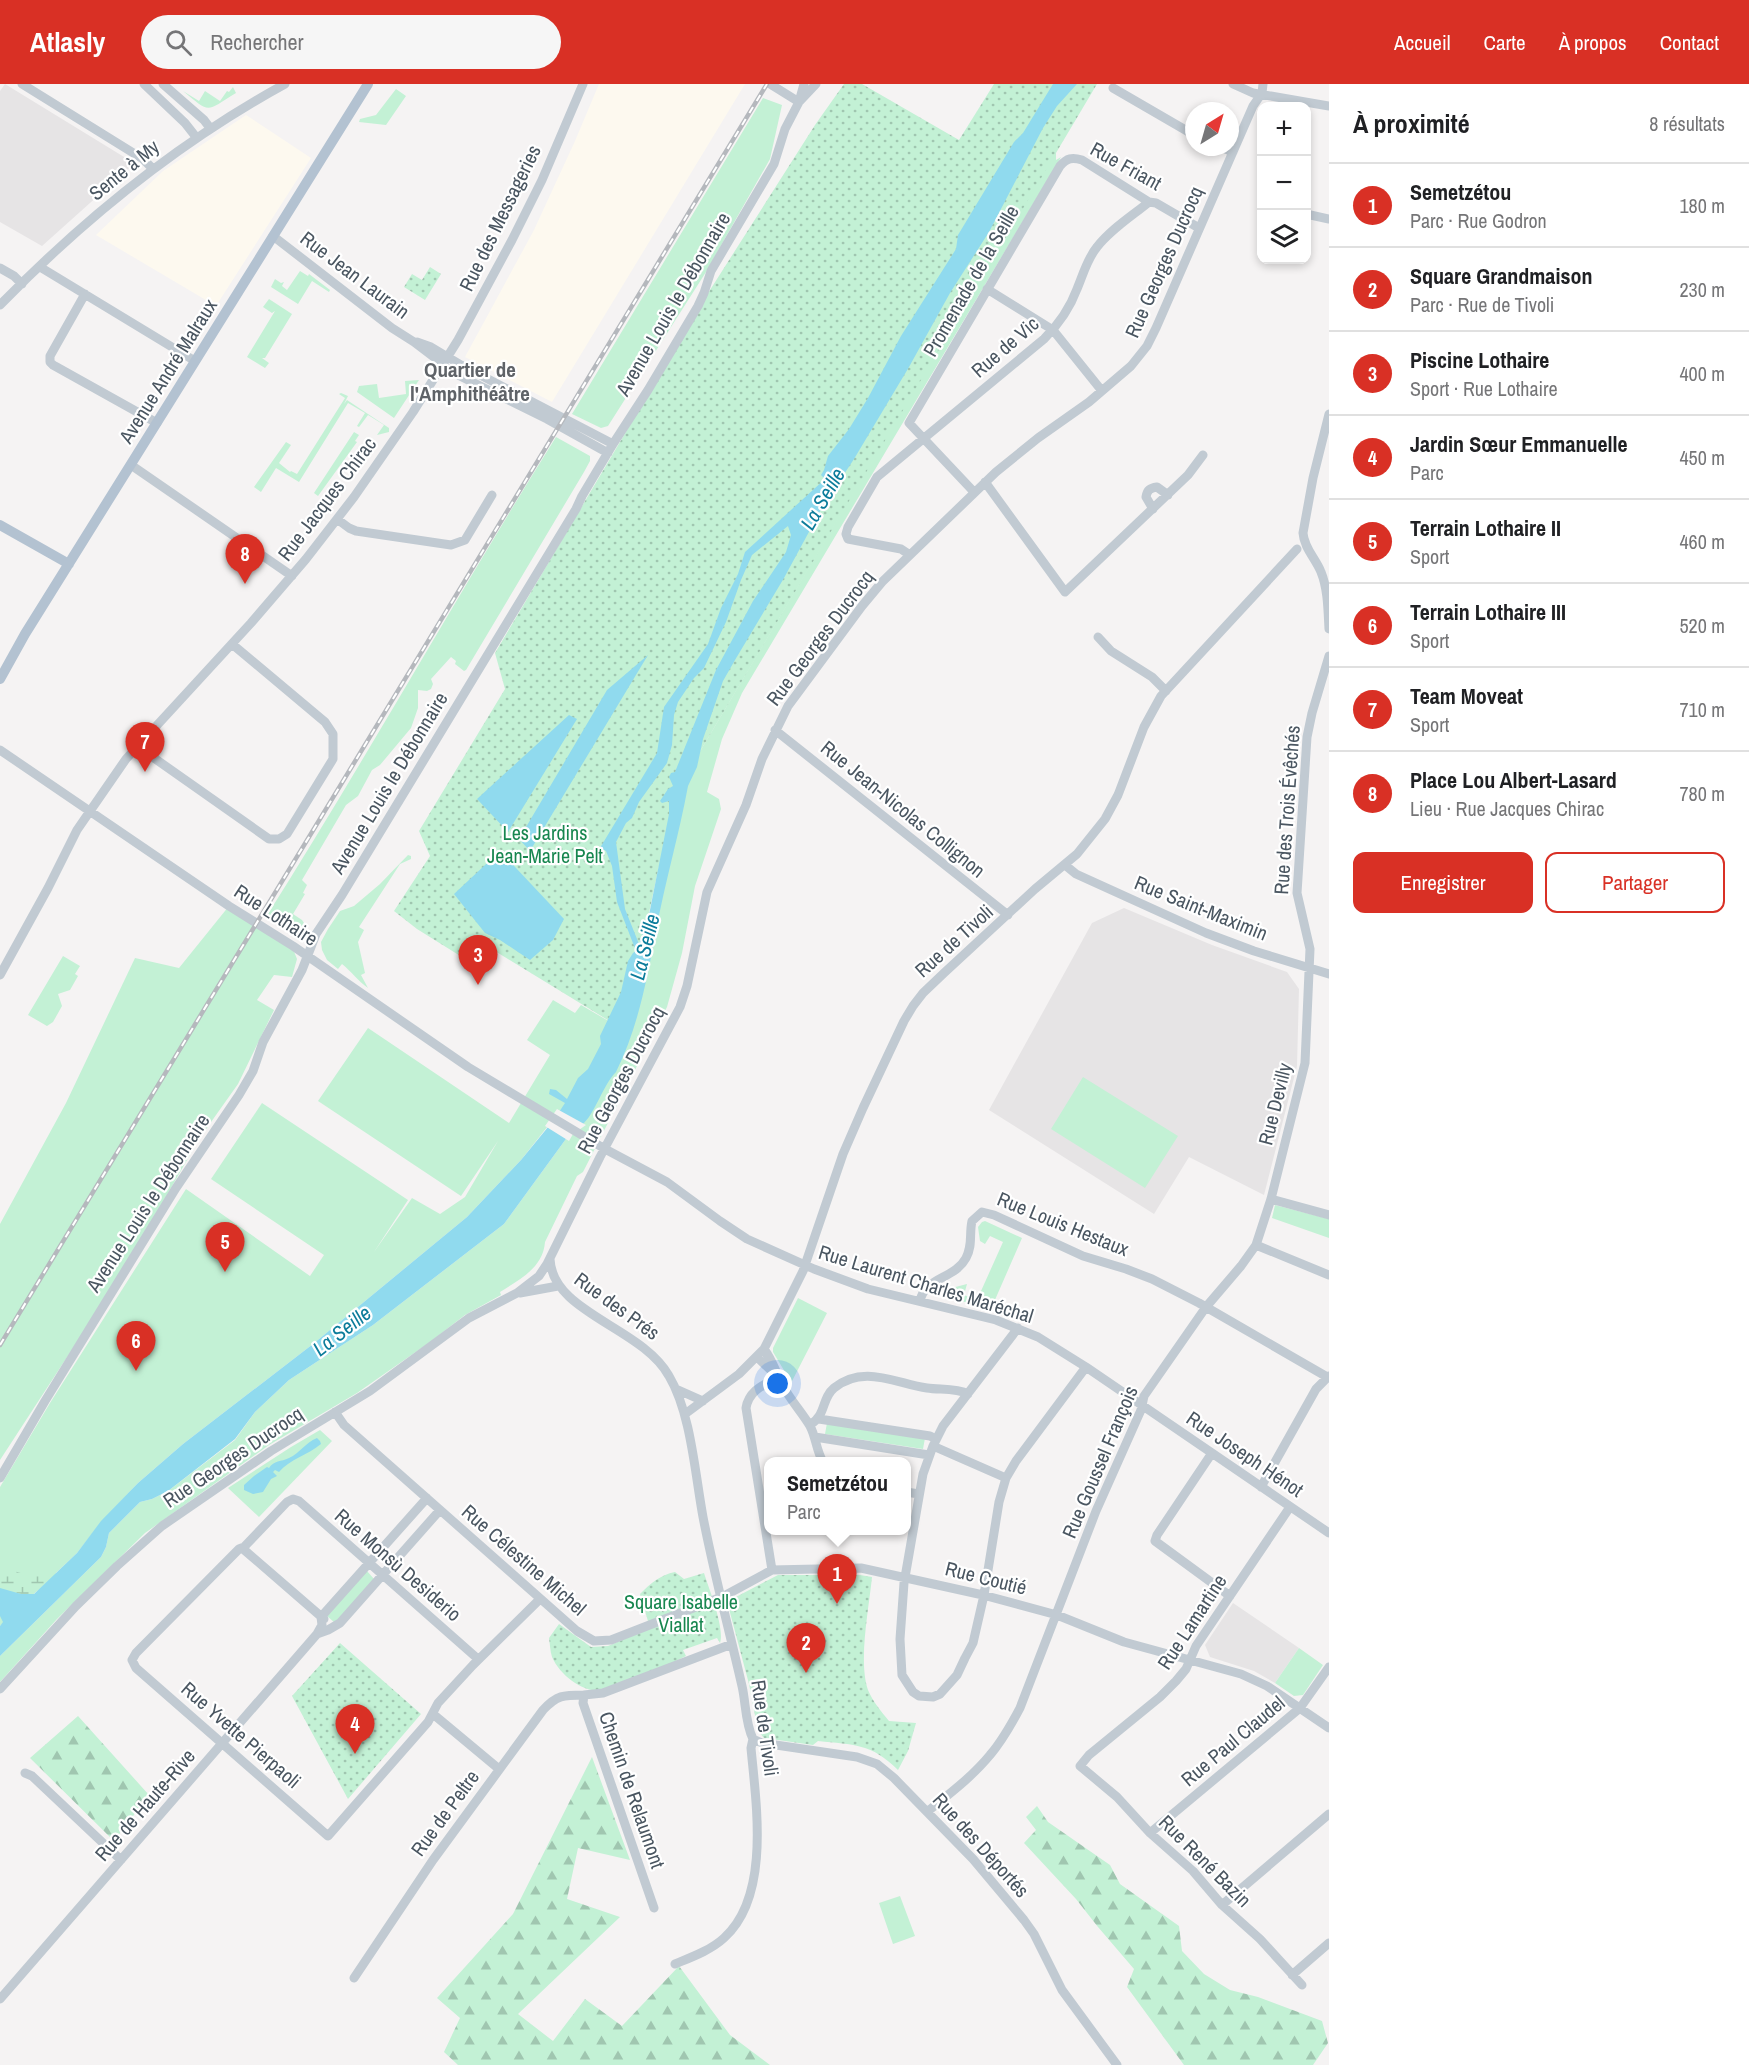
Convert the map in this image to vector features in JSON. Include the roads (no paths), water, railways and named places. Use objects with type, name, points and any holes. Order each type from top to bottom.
[{"type":"main road","name":"Avenue André Malraux","points":[[0,679],[25,634],[368,84]]},
{"type":"main road","points":[[0,525],[69,564]]},
{"type":"street","points":[[22,84],[143,159],[152,168]]},
{"type":"street","points":[[144,84],[185,123],[196,137]]},
{"type":"street","points":[[163,84],[210,128]]},
{"type":"street","name":"Rue des Messageries","points":[[445,361],[482,297],[530,204],[582,84]]},
{"type":"street","points":[[770,84],[799,102]]},
{"type":"street","name":"Avenue Louis le Débonnaire","points":[[0,1478],[176,1188],[239,1095],[253,1071],[263,1042],[302,970],[317,932],[342,895],[500,636],[702,299],[711,271],[773,167],[785,129],[799,102],[804,84]]},
{"type":"street","name":"Avenue Louis le Débonnaire","points":[[799,102],[816,84]]},
{"type":"street","points":[[1233,84],[1253,93],[1263,88],[1329,106]]},
{"type":"street","name":"Sente à My","points":[[0,305],[152,168],[210,128],[282,85]]},
{"type":"street","points":[[1113,88],[1185,130]]},
{"type":"street","name":"Rue Georges Ducrocq","points":[[1239,138],[1263,88]]},
{"type":"street","name":"Rue Georges Ducrocq","points":[[0,1689],[76,1606],[155,1532],[271,1451],[385,1381],[469,1318],[518,1293],[539,1276],[680,1006],[687,986],[707,892],[746,805],[762,759],[788,706],[861,606],[910,555],[985,482],[1131,366],[1147,346],[1231,156]]},
{"type":"street","name":"Rue Friant","points":[[1065,159],[1082,160],[1149,202],[1156,203],[1199,228]]},
{"type":"street","name":"Promenade de la Seille","points":[[925,438],[909,423],[1057,169],[1065,159]]},
{"type":"street","name":"Rue de Vic","points":[[910,555],[901,549],[848,539],[846,534],[877,477],[1036,348],[1053,330],[1071,302],[1096,248],[1107,236],[1149,202]]},
{"type":"street","points":[[1311,215],[1329,219]]},
{"type":"street","name":"Rue Jean Laurain","points":[[273,236],[392,328],[414,342],[431,347],[456,374],[547,419],[608,453]]},
{"type":"street","points":[[40,267],[195,361]]},
{"type":"street","points":[[0,268],[22,284]]},
{"type":"street","points":[[987,289],[1053,330],[1102,391]]},
{"type":"street","points":[[85,294],[50,356],[50,362],[157,423]]},
{"type":"street","name":"Rue Jean Laurain","points":[[445,361],[613,444]]},
{"type":"street","name":"Rue Jacques Chirac","points":[[0,975],[89,811],[137,746],[292,576],[397,436],[445,361]]},
{"type":"street","points":[[1329,414],[1313,478],[1303,537],[1323,576],[1329,629]]},
{"type":"street","points":[[925,438],[974,492]]},
{"type":"street","points":[[985,482],[1065,592],[1168,495],[1188,475],[1203,455]]},
{"type":"street","points":[[131,465],[292,576]]},
{"type":"street","points":[[1153,509],[1146,497],[1151,488],[1157,487],[1168,495]]},
{"type":"street","points":[[337,519],[357,531],[451,545],[465,540],[492,495]]},
{"type":"street","name":"Rue de Tivoli","points":[[675,1964],[723,1940],[732,1930],[745,1908],[752,1887],[758,1832],[758,1805],[751,1748],[753,1739],[720,1597],[685,1414],[739,1374],[764,1349],[805,1266],[843,1154],[904,1021],[923,993],[1035,889],[1065,865],[1105,819],[1118,795],[1149,714],[1166,691],[1297,549],[1303,537]]},
{"type":"street","points":[[1297,549],[1307,547]]},
{"type":"street","points":[[1098,637],[1111,651],[1152,676],[1166,691]]},
{"type":"street","points":[[137,746],[269,838],[279,839],[288,834],[333,759],[333,734],[325,722],[232,644]]},
{"type":"street","name":"Rue des Trois Évêchés","points":[[1310,968],[1310,949],[1297,893],[1307,737],[1329,656]]},
{"type":"street","name":"Rue Jean-Nicolas Collignon","points":[[776,730],[1008,915]]},
{"type":"street","name":"Rue Lothaire","points":[[0,750],[468,1067],[587,1138]]},
{"type":"street","name":"Rue Saint-Maximin","points":[[1065,865],[1076,874],[1206,933],[1254,951],[1329,974]]},
{"type":"street","name":"Rue Devilly","points":[[1256,1245],[1271,1199],[1305,1064],[1310,968]]},
{"type":"street","name":"Rue Laurent Charles Maréchal","points":[[587,1138],[672,1186],[747,1239],[805,1266],[868,1289],[976,1314],[1018,1328],[1050,1343],[1142,1405]]},
{"type":"street","points":[[1271,1199],[1329,1215]]},
{"type":"street","name":"Rue Louis Hestaux","points":[[920,1301],[921,1294],[927,1286],[961,1266],[970,1248],[972,1221],[982,1212],[994,1215],[1083,1256],[1126,1269],[1152,1280],[1206,1307]]},
{"type":"street","points":[[1256,1245],[1329,1275]]},
{"type":"street","name":"Rue Goussel François","points":[[927,1812],[967,1779],[1006,1734],[1020,1708],[1096,1511],[1144,1396],[1206,1307],[1256,1245]]},
{"type":"street","name":"Rue des Prés","points":[[550,1257],[552,1274],[568,1298],[645,1348],[663,1366],[676,1389],[685,1414]]},
{"type":"street","name":"Rue Georges Ducrocq","points":[[518,1293],[558,1286]]},
{"type":"street","points":[[1206,1307],[1328,1377],[1316,1389],[1261,1487]]},
{"type":"street","points":[[1018,1328],[953,1412],[929,1455],[919,1494],[906,1577],[900,1639],[900,1667],[907,1684],[919,1696],[933,1697],[940,1694],[957,1674],[973,1643],[984,1595],[999,1503],[1008,1474],[1086,1367]]},
{"type":"street","points":[[764,1349],[778,1377],[810,1425],[820,1457]]},
{"type":"street","points":[[757,1357],[778,1377]]},
{"type":"street","points":[[810,1425],[819,1419],[827,1396],[832,1390],[843,1382],[857,1377],[878,1376],[925,1388],[968,1394]]},
{"type":"street","points":[[764,1520],[746,1408],[755,1390],[778,1377]]},
{"type":"street","points":[[676,1389],[703,1401]]},
{"type":"street","name":"Rue Joseph Hénot","points":[[1142,1405],[1329,1533]]},
{"type":"street","name":"Rue Célestine Michel","points":[[335,1412],[344,1425],[585,1637],[601,1642],[611,1640],[720,1597],[772,1570]]},
{"type":"street","points":[[819,1419],[930,1436],[935,1442],[1008,1474]]},
{"type":"street","points":[[815,1437],[929,1455]]},
{"type":"street","points":[[1212,1453],[1155,1541],[1230,1596]]},
{"type":"street","points":[[911,1493],[919,1494]]},
{"type":"street","name":"Rue de Haute-Rive","points":[[0,1999],[317,1634],[322,1625],[321,1617],[427,1498]]},
{"type":"street","name":"Rue Monsù Desiderio","points":[[242,1548],[287,1502],[293,1499],[299,1501],[478,1659]]},
{"type":"street","name":"Rue Lamartine","points":[[1080,1766],[1089,1755],[1160,1697],[1186,1669],[1196,1646],[1290,1507]]},
{"type":"street","name":"Rue de Haute-Rive","points":[[317,1634],[340,1623],[440,1510]]},
{"type":"street","points":[[766,1535],[772,1570]]},
{"type":"street","points":[[242,1548],[333,1627]]},
{"type":"street","name":"Rue Yvette Pierpaoli","points":[[242,1548],[144,1644],[132,1660],[136,1668],[328,1836],[433,1714]]},
{"type":"street","name":"Rue Coutié","points":[[772,1570],[861,1568],[984,1595],[1057,1615],[1124,1642],[1241,1674],[1267,1686],[1329,1728]]},
{"type":"street","points":[[500,1769],[433,1714],[438,1703],[478,1659],[540,1599]]},
{"type":"street","name":"Chemin de Relaumont","points":[[654,1908],[583,1703],[584,1695],[603,1694],[732,1644]]},
{"type":"street","name":"Rue Paul Claudel","points":[[1150,1833],[1300,1708],[1329,1667]]},
{"type":"street","name":"Rue de Peltre","points":[[354,1978],[433,1860],[543,1710],[560,1696],[584,1695]]},
{"type":"street","name":"Rue des Déportés","points":[[753,1739],[762,1743],[857,1756],[890,1774],[973,1859],[1024,1920],[1034,1934],[1062,1990],[1117,2065]]},
{"type":"street","name":"Rue René Bazin","points":[[1080,1766],[1117,1797],[1150,1833],[1193,1871],[1222,1905],[1260,1939],[1302,1985]]},
{"type":"street","points":[[25,1773],[32,1776],[121,1860]]},
{"type":"street","points":[[1222,1905],[1329,1814]]},
{"type":"street","points":[[1292,1975],[1329,1943]]},
{"type":"water","name":"La Seille","points":[[1053,84],[1077,84],[1057,106],[1043,128],[989,232],[950,293],[854,459],[823,506],[784,578],[723,681],[703,739],[697,767],[688,786],[636,1021],[616,1072],[588,1118],[571,1132],[504,1224],[373,1325],[289,1380],[255,1412],[235,1439],[168,1491],[140,1502],[109,1533],[101,1557],[0,1656],[0,1626],[3,1622],[0,1616],[0,1588],[21,1594],[34,1594],[77,1553],[101,1521],[138,1483],[183,1444],[313,1344],[467,1217],[521,1160],[565,1103],[549,1094],[550,1089],[556,1090],[567,1099],[578,1078],[588,1069],[601,1044],[600,1036],[621,992],[628,961],[636,951],[617,902],[612,866],[606,851],[600,848],[657,753],[664,707],[708,644],[745,552],[825,479],[821,475],[828,456],[849,429],[868,398],[901,336],[956,249],[958,235],[1014,142],[1023,133]],"holes":[[[788,526],[791,535],[786,552],[753,601],[716,670],[675,772],[669,777],[673,786],[668,789],[660,801],[662,803],[669,801],[669,814],[648,920],[639,944],[625,909],[616,842],[626,823],[632,818],[639,802],[667,763],[678,702],[694,678],[704,668],[726,622],[752,555]]]},
{"type":"water","points":[[648,655],[530,851],[519,839],[607,690]]},
{"type":"water","points":[[569,715],[577,719],[508,832],[477,799]]},
{"type":"water","points":[[500,851],[564,919],[553,940],[530,960],[485,933],[454,894]]},
{"type":"water","points":[[317,1438],[321,1444],[279,1472],[275,1470],[273,1472],[277,1476],[271,1479],[263,1492],[253,1494],[244,1490],[244,1485],[254,1476],[275,1462],[293,1456]]},
{"type":"railway","points":[[0,1345],[767,84]]},
{"type":"place","name":"Place Lou Albert-Lasard","points":[[245,584]]},
{"type":"place","name":"Team Moveat","points":[[145,772]]},
{"type":"place","name":"Piscine Lothaire","points":[[478,985]]},
{"type":"place","name":"Terrain Lothaire II","points":[[225,1272]]},
{"type":"place","name":"Terrain Lothaire III","points":[[136,1371]]},
{"type":"place","name":"Semetzétou","points":[[837,1604]]},
{"type":"place","name":"Square Grandmaison","points":[[806,1673]]},
{"type":"place","name":"Jardin Sœur Emmanuelle","points":[[355,1754]]},
{"type":"district","name":"Quartier de l'Amphithéâtre","points":[[470,382]]},
{"type":"park label","name":"Les Jardins Jean-Marie Pelt","points":[[545,844]]},
{"type":"park label","name":"Square Isabelle Viallat","points":[[681,1614]]}]
